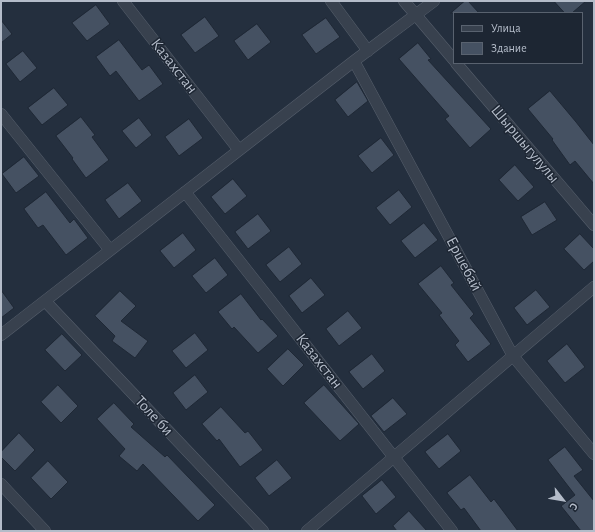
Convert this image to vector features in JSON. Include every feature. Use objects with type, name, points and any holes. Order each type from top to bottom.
[{"type":"street","name":"Казахстан","points":[[123,1],[239,150]]},
{"type":"street","points":[[331,1],[368,51]]},
{"type":"street","points":[[404,1],[453,59]]},
{"type":"street","points":[[1,335],[354,61],[434,1]]},
{"type":"street","name":"Ершебай","points":[[354,61],[513,356],[594,454]]},
{"type":"street","name":"Шыршыгулулы","points":[[457,64],[594,225]]},
{"type":"street","points":[[1,114],[110,250]]},
{"type":"street","name":"Казахстан","points":[[186,192],[452,531]]},
{"type":"street","points":[[307,531],[594,287]]},
{"type":"street","name":"Толе би","points":[[45,300],[263,531]]},
{"type":"street","points":[[1,484],[45,531]]},
{"type":"building","points":[[465,1],[468,1],[478,12],[453,12],[451,13]]},
{"type":"building","points":[[554,1],[586,1],[573,12],[564,12]]},
{"type":"building","points":[[96,5],[110,24],[87,41],[72,23]]},
{"type":"building","points":[[205,17],[219,36],[195,53],[181,35]]},
{"type":"building","points":[[326,18],[340,37],[316,54],[302,35]]},
{"type":"building","points":[[1,20],[12,34],[1,43]]},
{"type":"building","points":[[257,24],[271,42],[248,60],[234,41]]},
{"type":"building","points":[[119,40],[142,70],[149,65],[163,84],[139,101],[116,71],[110,76],[96,57]]},
{"type":"building","points":[[418,43],[431,59],[428,60],[491,129],[470,148],[445,119],[449,116],[399,59]]},
{"type":"building","points":[[23,51],[37,68],[20,82],[6,64]]},
{"type":"building","points":[[357,82],[368,101],[348,117],[335,100]]},
{"type":"building","points":[[54,88],[68,105],[42,125],[28,108]]},
{"type":"building","points":[[550,91],[594,145],[594,184],[575,161],[570,165],[552,140],[553,139],[528,109]]},
{"type":"building","points":[[81,117],[95,135],[92,137],[109,160],[86,178],[56,136]]},
{"type":"building","points":[[139,118],[152,135],[136,148],[122,131]]},
{"type":"building","points":[[189,119],[203,138],[179,156],[165,137]]},
{"type":"building","points":[[381,138],[394,155],[372,173],[358,156]]},
{"type":"building","points":[[24,157],[39,176],[16,193],[2,174]]},
{"type":"building","points":[[515,165],[534,187],[518,201],[499,180]]},
{"type":"building","points":[[233,179],[247,196],[225,214],[211,197]]},
{"type":"building","points":[[128,183],[142,201],[119,219],[105,200]]},
{"type":"building","points":[[399,190],[412,207],[390,225],[376,208]]},
{"type":"building","points":[[46,192],[70,223],[74,219],[88,238],[66,255],[43,225],[38,228],[24,209]]},
{"type":"building","points":[[545,202],[557,220],[532,235],[521,217]]},
{"type":"building","points":[[258,214],[271,231],[248,249],[235,232]]},
{"type":"building","points":[[424,223],[438,240],[415,258],[401,241]]},
{"type":"building","points":[[183,233],[196,250],[174,268],[160,251]]},
{"type":"building","points":[[580,234],[594,249],[594,261],[584,270],[564,249]]},
{"type":"building","points":[[289,247],[302,264],[280,282],[266,265]]},
{"type":"building","points":[[215,258],[228,275],[206,293],[192,276]]},
{"type":"building","points":[[441,266],[454,283],[451,285],[474,314],[470,318],[491,344],[468,362],[455,345],[459,341],[439,315],[442,313],[418,284]]},
{"type":"building","points":[[311,278],[325,295],[302,313],[289,296]]},
{"type":"building","points":[[1,290],[14,308],[1,318]]},
{"type":"building","points":[[536,290],[550,307],[527,325],[514,308]]},
{"type":"building","points":[[120,291],[136,306],[121,321],[148,341],[135,358],[112,341],[115,336],[95,316]]},
{"type":"building","points":[[241,294],[261,320],[262,319],[278,336],[258,353],[234,327],[232,329],[218,312]]},
{"type":"building","points":[[348,311],[362,328],[339,346],[326,329]]},
{"type":"building","points":[[195,333],[208,350],[186,368],[172,351]]},
{"type":"building","points":[[62,334],[82,355],[65,371],[45,350]]},
{"type":"building","points":[[567,344],[585,367],[565,383],[547,361]]},
{"type":"building","points":[[288,349],[304,365],[283,386],[267,369]]},
{"type":"building","points":[[372,354],[385,371],[363,389],[349,372]]},
{"type":"building","points":[[195,375],[208,392],[186,410],[173,393]]},
{"type":"building","points":[[58,385],[78,406],[61,423],[41,402]]},
{"type":"building","points":[[324,385],[359,424],[340,441],[304,403]]},
{"type":"building","points":[[393,398],[407,414],[384,432],[371,416]]},
{"type":"building","points":[[114,403],[134,424],[131,427],[165,457],[167,455],[215,505],[198,521],[143,464],[137,471],[119,456],[125,449],[97,419]]},
{"type":"building","points":[[221,407],[245,433],[248,431],[263,450],[240,467],[219,439],[217,441],[202,424]]},
{"type":"building","points":[[19,433],[35,450],[15,471],[1,457],[1,452]]},
{"type":"building","points":[[448,434],[461,451],[439,469],[425,452]]},
{"type":"building","points":[[565,447],[583,470],[574,476],[594,501],[594,531],[581,531],[561,506],[575,495],[548,460]]},
{"type":"building","points":[[277,460],[292,478],[269,496],[255,478]]},
{"type":"building","points":[[48,461],[68,482],[51,499],[31,478]]},
{"type":"building","points":[[470,475],[491,502],[494,499],[518,531],[481,531],[464,508],[461,510],[447,493]]},
{"type":"building","points":[[382,480],[396,497],[376,514],[362,496]]},
{"type":"building","points":[[409,511],[427,531],[397,531],[393,526]]}]
